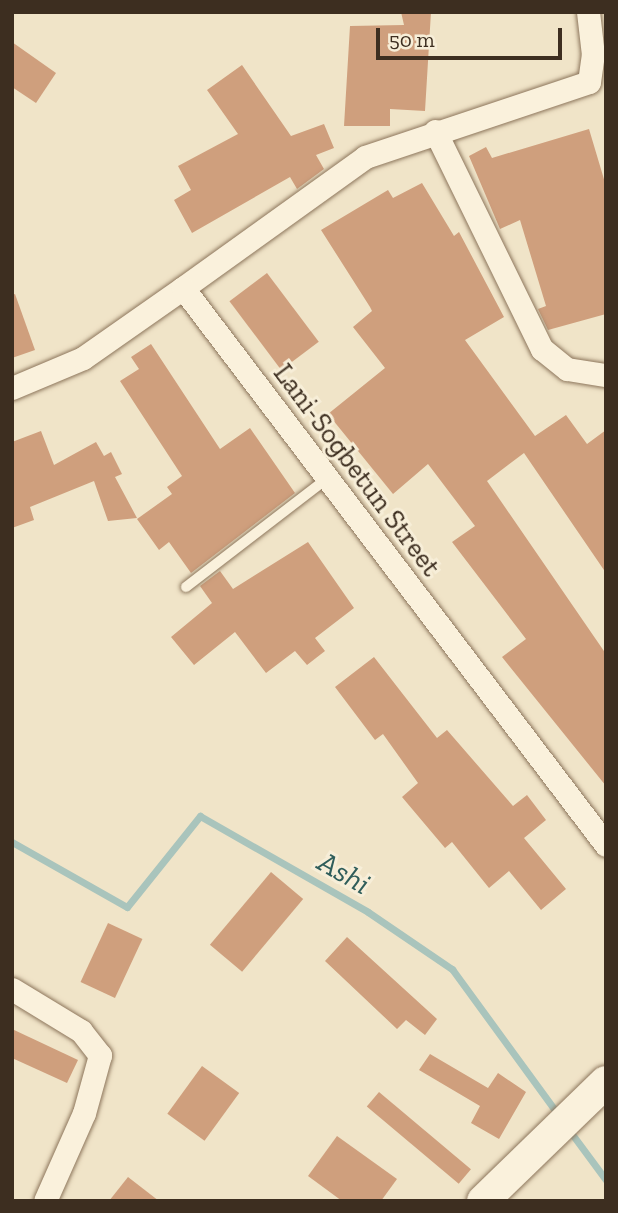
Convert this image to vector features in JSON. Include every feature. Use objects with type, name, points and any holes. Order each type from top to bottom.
[{"type":"street","points":[[12,388],[83,358],[365,156],[590,82],[593,55],[588,12]]},
{"type":"street","points":[[435,131],[542,349],[567,369],[606,375]]},
{"type":"street","name":"Lani-Sogbetun Street","points":[[183,288],[325,480],[606,845]]},
{"type":"street","points":[[12,989],[81,1031],[100,1055],[84,1113],[46,1201]]},
{"type":"street","points":[[484,1200],[598,1088]]},
{"type":"lane","points":[[186,587],[325,480]]},
{"type":"building","points":[[401,12],[431,12],[425,111],[390,109],[390,126],[344,126],[350,26],[404,25]]},
{"type":"building","points":[[12,42],[56,73],[36,103],[12,87]]},
{"type":"building","points":[[242,65],[291,136],[324,124],[334,148],[316,155],[324,169],[297,189],[290,177],[192,233],[174,200],[191,190],[178,166],[238,134],[207,90]]},
{"type":"building","points":[[589,129],[606,186],[606,314],[548,330],[538,309],[546,306],[520,220],[500,229],[469,156],[486,147],[492,158]]},
{"type":"building","points":[[422,183],[454,236],[459,232],[504,317],[465,340],[535,436],[566,415],[587,444],[606,430],[606,573],[524,453],[487,481],[606,654],[606,786],[502,657],[526,639],[452,542],[475,526],[428,464],[393,494],[328,414],[385,368],[353,327],[372,311],[321,230],[388,190],[393,198]]},
{"type":"building","points":[[267,273],[319,342],[281,370],[229,301]]},
{"type":"building","points":[[15,294],[35,350],[12,358],[12,295]]},
{"type":"building","points":[[151,344],[220,449],[250,428],[295,493],[191,573],[169,542],[159,550],[137,519],[172,494],[167,487],[182,476],[120,381],[139,369],[131,357]]},
{"type":"building","points":[[41,431],[54,465],[96,442],[104,456],[111,452],[122,474],[115,477],[137,518],[108,521],[94,481],[30,507],[34,520],[12,528],[12,442]]},
{"type":"building","points":[[308,542],[354,608],[315,638],[325,651],[307,665],[295,651],[266,673],[235,632],[194,665],[171,637],[212,603],[200,586],[220,571],[233,589]]},
{"type":"building","points":[[374,657],[437,738],[447,730],[513,806],[527,795],[546,820],[524,838],[566,889],[541,910],[509,871],[489,888],[452,842],[445,848],[402,797],[418,783],[383,734],[375,740],[335,687]]},
{"type":"building","points":[[271,872],[303,899],[242,972],[210,945]]},
{"type":"building","points":[[108,923],[142,939],[115,998],[81,982]]},
{"type":"building","points":[[347,937],[437,1019],[425,1035],[406,1020],[397,1029],[325,961]]},
{"type":"building","points":[[12,1029],[78,1060],[67,1083],[12,1058]]},
{"type":"building","points":[[430,1054],[488,1088],[498,1073],[526,1092],[499,1139],[471,1123],[480,1106],[419,1070]]},
{"type":"building","points":[[202,1066],[239,1093],[205,1141],[167,1114]]},
{"type":"building","points":[[379,1092],[471,1169],[459,1184],[367,1107]]},
{"type":"building","points":[[337,1136],[397,1179],[381,1201],[342,1201],[308,1176]]},
{"type":"building","points":[[128,1177],[159,1201],[109,1201]]},
{"type":"waterway","name":"Ashi","points":[[12,842],[127,907],[200,816],[368,912],[452,969],[560,1117]]},
{"type":"waterway","name":"Ashi","points":[[569,1130],[606,1180]]}]
